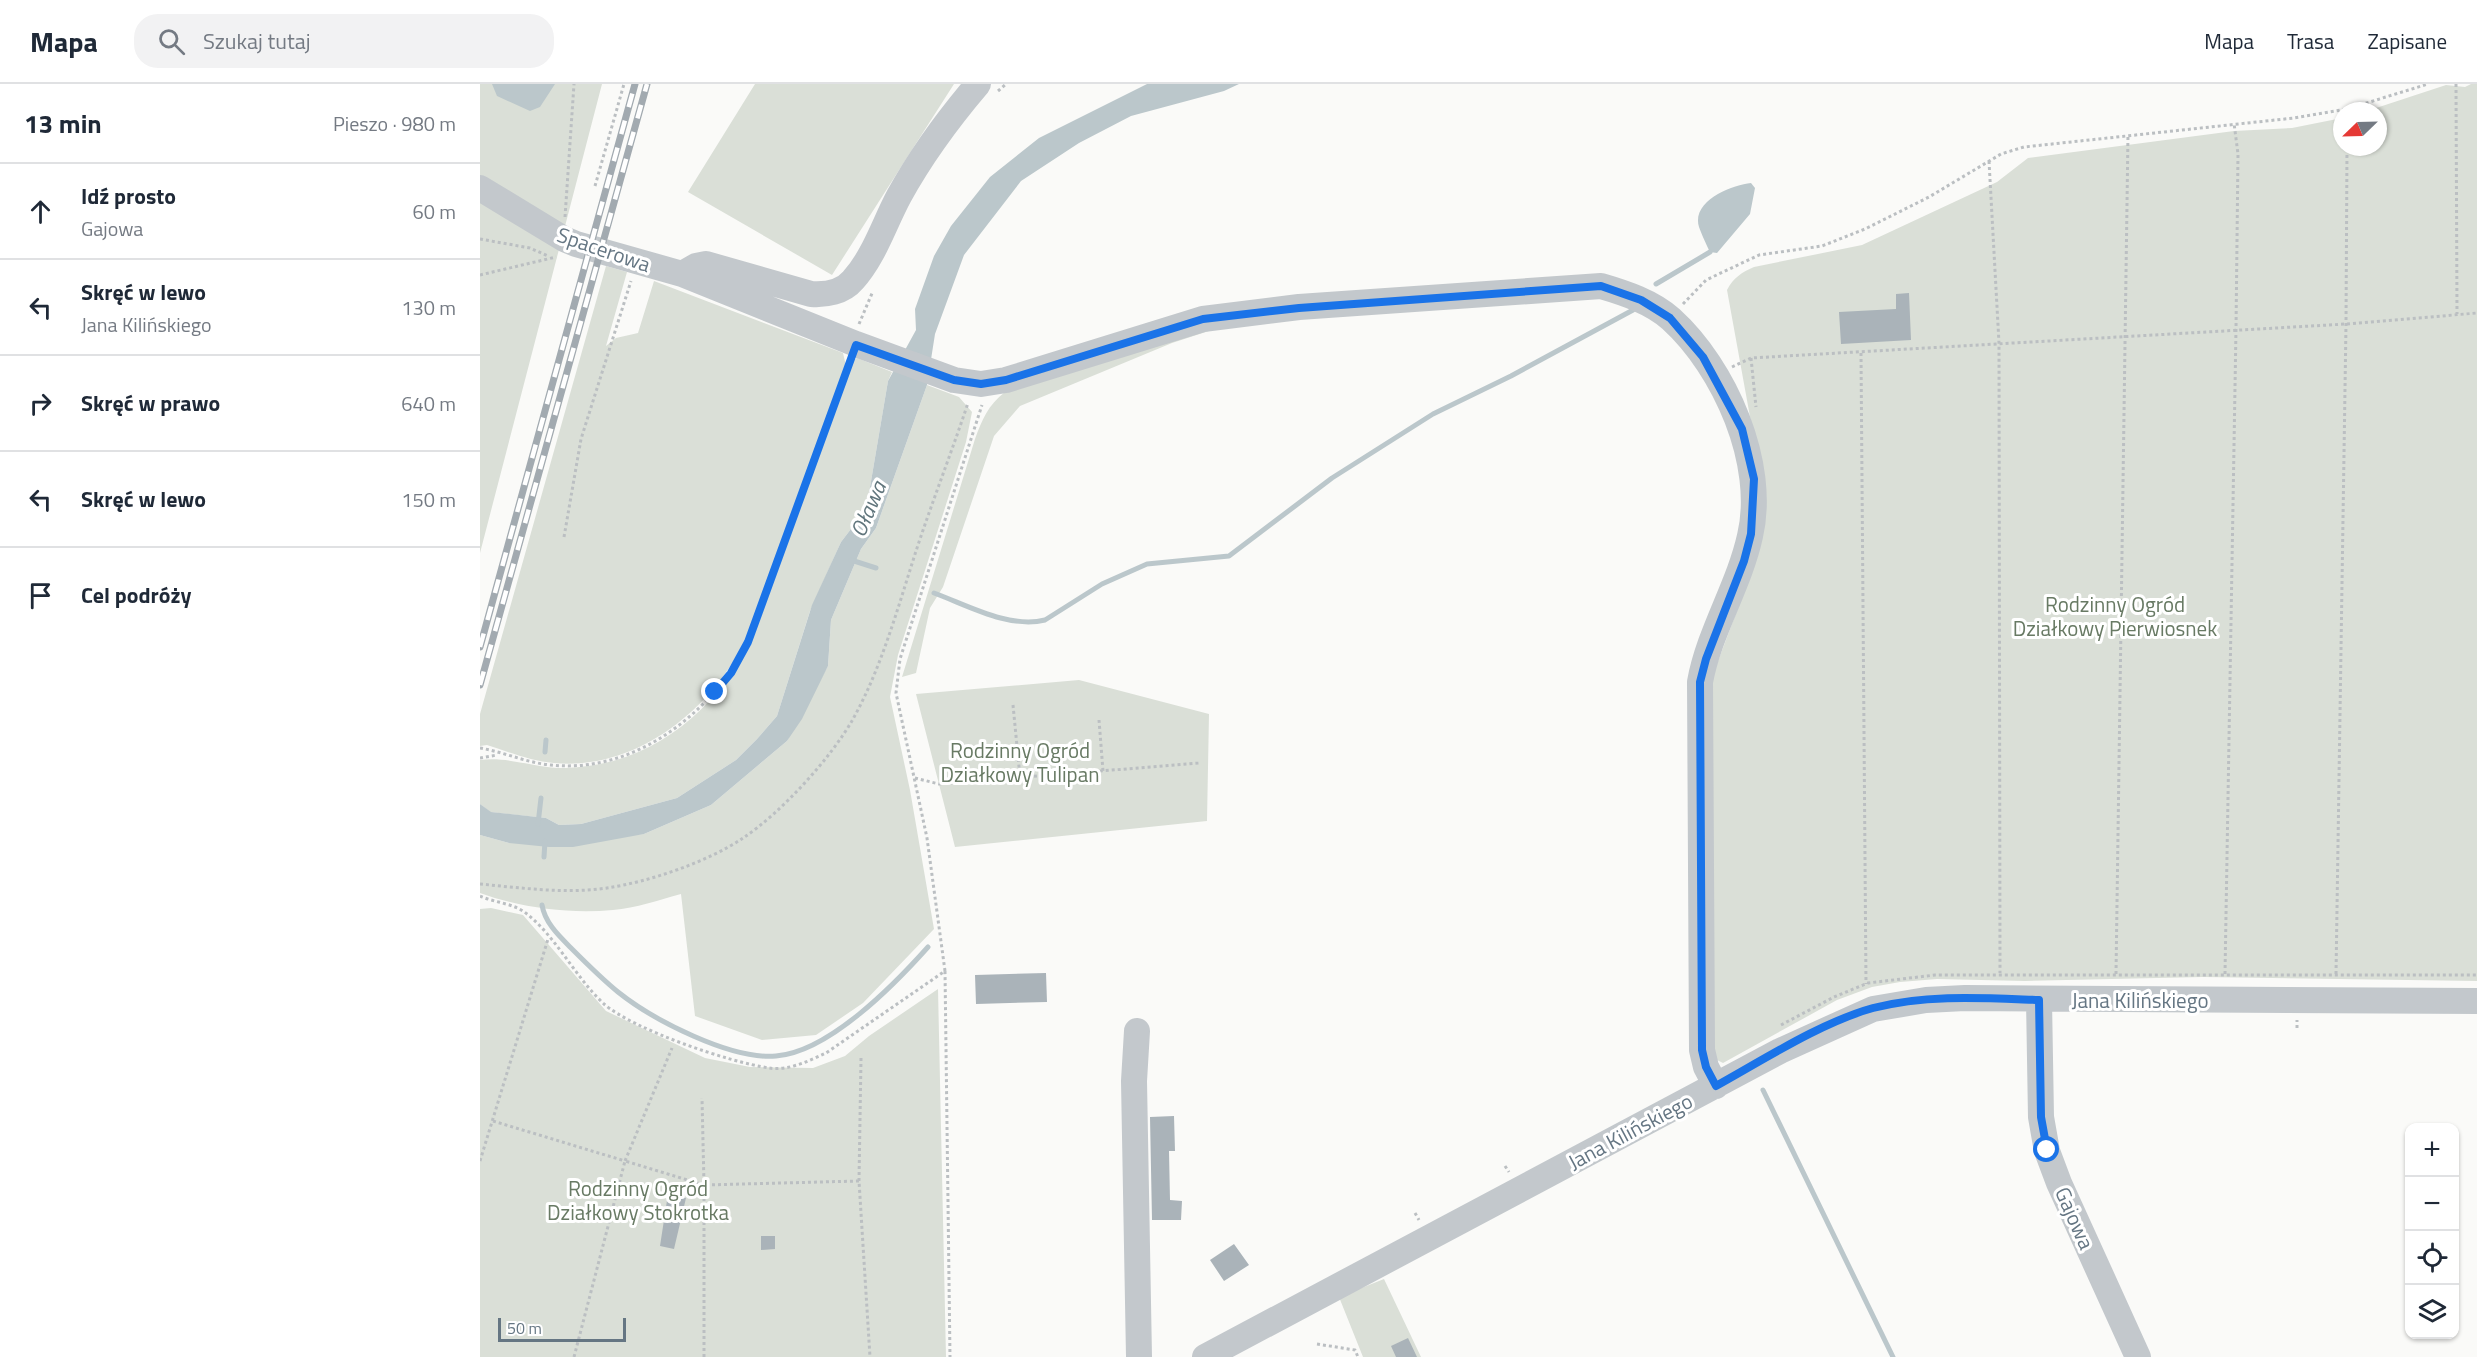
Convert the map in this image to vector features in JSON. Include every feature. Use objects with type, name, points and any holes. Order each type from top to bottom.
[{"type":"street","points":[[674,272],[706,264],[811,294],[823,295],[846,287],[865,264],[900,195],[952,114],[988,88]]},
{"type":"street","name":"Spacerowa","points":[[480,188],[559,249],[636,261],[674,272],[968,387]]},
{"type":"street","points":[[968,387],[1006,380],[1203,319],[1299,308],[1601,286],[1641,300],[1670,318],[1691,341],[1714,375],[1748,446],[1755,495],[1751,534],[1744,561],[1706,659],[1700,682],[1702,1050],[1706,1067],[1716,1086]]},
{"type":"street","name":"Jana Kilińskiego","points":[[1205,1357],[1812,1035],[1873,1009],[1947,998],[2477,1001]]},
{"type":"street","name":"Gajowa","points":[[2039,1000],[2041,1117],[2047,1150],[2059,1183],[2138,1357]]},
{"type":"street","points":[[1137,1031],[1134,1081],[1139,1357]]},
{"type":"path","points":[[559,249],[574,84]]},
{"type":"path","points":[[595,186],[624,84]]},
{"type":"path","points":[[988,88],[1006,84]]},
{"type":"path","points":[[2372,102],[2428,84]]},
{"type":"path","points":[[2457,84],[2457,314]]},
{"type":"path","points":[[1670,318],[1706,280],[1716,275],[1759,255],[1821,246],[1865,229],[1929,196],[1989,161],[2024,147],[2333,112]]},
{"type":"path","points":[[2225,974],[2238,154],[2234,123]]},
{"type":"path","points":[[2116,974],[2128,134]]},
{"type":"path","points":[[2336,974],[2347,156]]},
{"type":"path","points":[[1989,161],[1999,343],[2000,974]]},
{"type":"path","points":[[480,239],[530,248],[559,249]]},
{"type":"path","points":[[480,275],[559,249]]},
{"type":"path","points":[[564,537],[584,430],[636,261]]},
{"type":"path","points":[[480,748],[561,766],[613,758],[666,735],[706,702],[731,673],[748,642],[858,345],[874,289]]},
{"type":"path","points":[[1714,375],[1751,358],[2346,324],[2477,314]]},
{"type":"path","points":[[1861,352],[1866,984]]},
{"type":"path","points":[[1751,358],[1756,408]]},
{"type":"path","points":[[480,884],[556,891],[605,888],[629,883],[699,860],[737,842],[784,802],[839,743],[873,678],[968,387],[984,401],[944,520],[897,677],[896,693],[927,838],[945,971],[948,1042],[950,1357]]},
{"type":"path","points":[[1013,705],[1020,777]]},
{"type":"path","points":[[1099,720],[1103,771]]},
{"type":"path","points":[[480,758],[499,754]]},
{"type":"path","points":[[915,778],[939,784],[1200,763]]},
{"type":"path","points":[[480,896],[521,910],[605,1004],[621,1016],[706,1052],[770,1068],[810,1060],[825,1053],[945,971]]},
{"type":"path","points":[[480,1161],[548,938]]},
{"type":"path","points":[[574,1357],[625,1161],[672,1048]]},
{"type":"path","points":[[861,1059],[859,1181],[870,1357]]},
{"type":"path","points":[[702,1098],[704,1357]]},
{"type":"path","points":[[493,1121],[704,1185],[859,1181]]},
{"type":"path","points":[[1317,1344],[1355,1350],[1358,1357]]},
{"type":"green space","points":[[480,84],[602,84],[480,553]]},
{"type":"green space","points":[[755,84],[954,84],[832,275],[688,192]]},
{"type":"green space","name":"Rodzinny Ogród Działkowy Pierwiosnek","points":[[2477,84],[2477,981],[2203,977],[2025,981],[1937,979],[1900,982],[1872,987],[1837,1000],[1723,1063],[1713,1058],[1709,685],[1758,555],[1766,505],[1727,290],[1732,282],[1742,273],[1754,267],[1862,245],[1997,182],[2028,158],[2234,131],[2292,128],[2333,120],[2333,156],[2387,156],[2387,104],[2446,85],[2465,87]]},
{"type":"green space","points":[[606,266],[627,272],[606,346],[616,338],[638,333],[654,281],[843,353],[846,366],[748,634],[734,661],[716,686],[670,729],[644,745],[615,756],[585,763],[545,762],[487,745],[480,746],[480,714]]},
{"type":"green space","points":[[1212,330],[1172,343],[1020,406],[994,436],[943,587],[930,608],[916,673],[902,677],[975,439],[983,419],[994,402],[1005,392],[1182,333]]},
{"type":"green space","points":[[857,358],[892,372],[888,381],[868,499],[854,525],[841,542],[810,611],[777,716],[736,760],[677,798],[581,824],[559,825],[546,818],[490,812],[480,804],[480,760],[502,760],[566,768],[598,764],[627,756],[655,744],[680,728],[722,686],[755,633],[853,360]]},
{"type":"green space","points":[[927,385],[959,397],[972,412],[966,442],[898,655],[890,697],[910,790],[934,929],[863,1003],[816,1035],[762,1040],[695,1016],[681,894],[622,909],[579,911],[528,906],[480,893],[480,835],[509,843],[644,834],[711,805],[787,741],[828,666],[831,620],[861,549],[876,528]]},
{"type":"green space","name":"Rodzinny Ogród Działkowy Tulipan","points":[[1079,680],[1209,714],[1207,821],[955,847],[916,694]]},
{"type":"green space","name":"Rodzinny Ogród Działkowy Stokrotka","points":[[491,908],[523,915],[606,1011],[705,1058],[750,1067],[813,1068],[845,1056],[869,1036],[938,989],[946,1357],[480,1357],[480,909]]},
{"type":"green space","points":[[1384,1279],[1421,1357],[1363,1357],[1339,1297]]},
{"type":"water","points":[[492,84],[555,84],[540,107],[530,111],[497,96]]},
{"type":"water","name":"Oława","points":[[1147,84],[1239,84],[1224,91],[1131,116],[1079,143],[1021,181],[964,255],[935,334],[927,385],[876,528],[861,549],[831,620],[828,666],[802,719],[787,741],[711,805],[644,834],[573,847],[509,843],[480,835],[480,804],[491,812],[546,818],[559,825],[581,824],[677,798],[736,760],[757,739],[777,716],[812,605],[841,542],[854,525],[868,499],[888,381],[916,330],[915,309],[934,256],[951,226],[990,177],[1039,138]]},
{"type":"water","points":[[1751,183],[1755,188],[1750,214],[1717,253],[1710,252],[1699,227],[1698,218],[1701,209],[1707,202],[1724,191]]},
{"type":"building","points":[[1909,293],[1911,340],[1841,344],[1839,312],[1896,309],[1896,294]]},
{"type":"building","points":[[1046,973],[1047,1002],[976,1004],[975,975]]},
{"type":"building","points":[[1174,1116],[1175,1151],[1169,1151],[1170,1200],[1182,1201],[1181,1220],[1152,1220],[1150,1117]]},
{"type":"building","points":[[668,1194],[686,1198],[674,1249],[660,1246]]},
{"type":"building","points":[[761,1236],[775,1236],[775,1249],[761,1250]]},
{"type":"building","points":[[1234,1244],[1249,1265],[1224,1281],[1210,1260]]},
{"type":"building","points":[[1408,1338],[1417,1357],[1396,1357],[1391,1346]]},
{"type":"waterway","points":[[1656,284],[1710,252]]},
{"type":"waterway","points":[[934,593],[1003,619],[1031,622],[1045,620],[1102,584],[1147,564],[1229,556],[1332,478],[1433,414],[1511,376],[1633,310]]},
{"type":"waterway","points":[[851,560],[876,568]]},
{"type":"waterway","points":[[545,752],[546,740]]},
{"type":"waterway","points":[[538,824],[541,798]]},
{"type":"waterway","points":[[544,857],[545,841]]},
{"type":"waterway","points":[[542,905],[549,923],[562,939],[606,982],[633,1003],[693,1036],[737,1052],[758,1056],[776,1056],[796,1052],[839,1030],[879,997],[928,947]]},
{"type":"waterway","points":[[1763,1090],[1893,1357]]},
{"type":"railway","points":[[480,647],[635,84]]},
{"type":"railway","points":[[480,685],[647,84]]},
{"type":"route","points":[[715,692],[739,661],[748,642],[855,354],[856,345],[954,380],[981,384],[1006,380],[1174,326],[1203,319],[1299,308],[1534,289],[1601,286],[1621,291],[1670,318],[1703,357],[1742,429],[1748,446],[1754,479],[1753,518],[1744,561],[1706,659],[1700,682],[1702,1050],[1706,1067],[1716,1086],[1845,1019],[1860,1012],[1889,1005],[1947,998],[2039,1000],[2041,1117],[2047,1150]]}]
